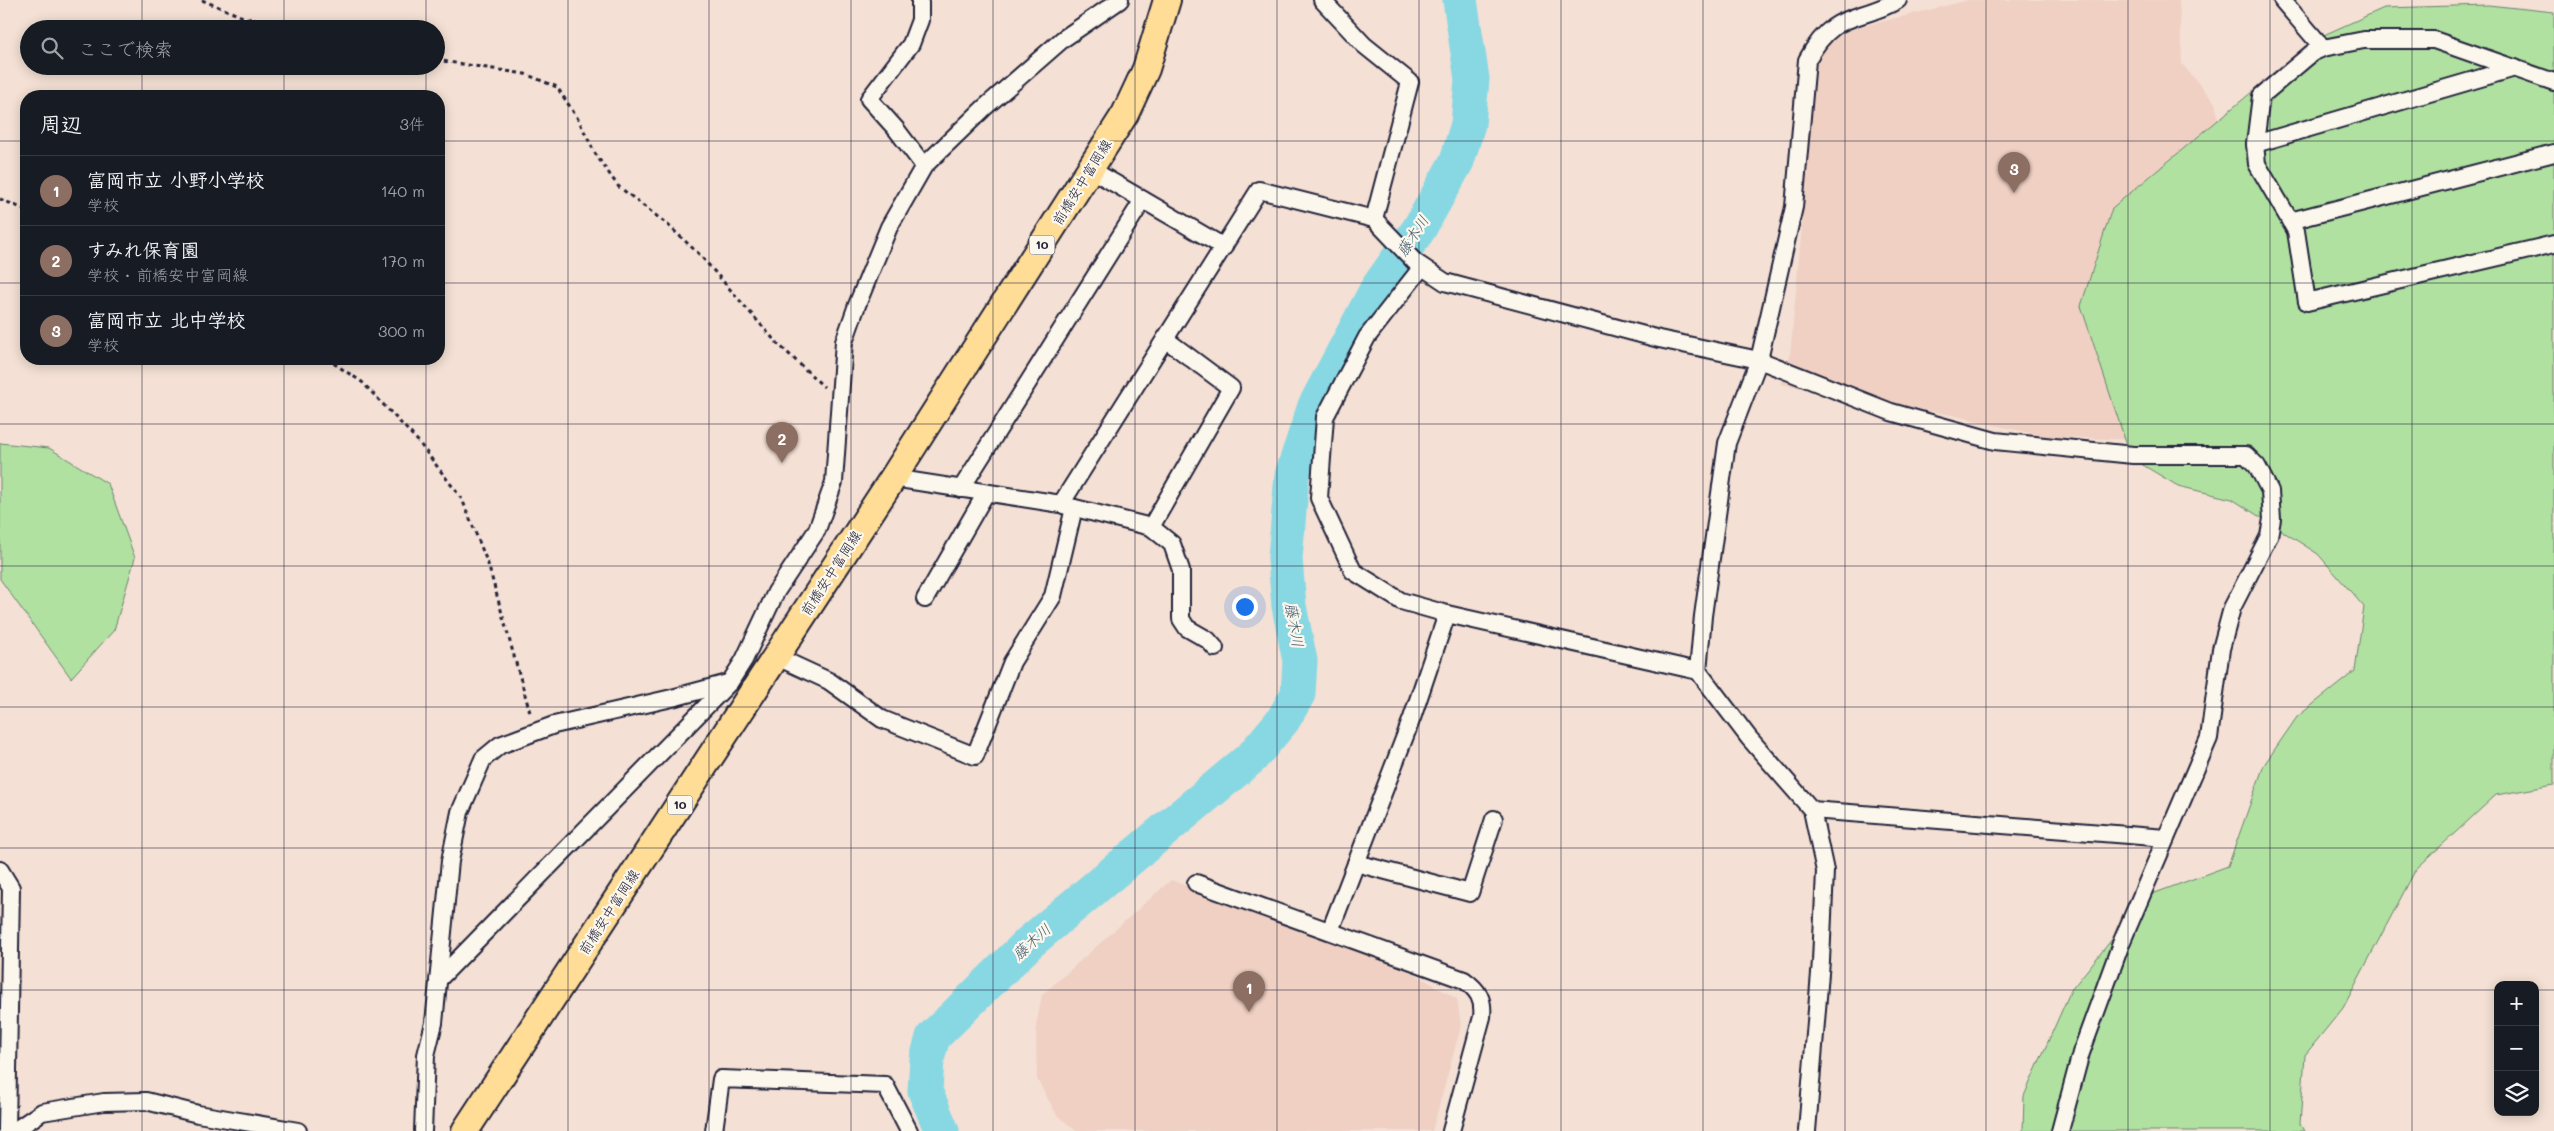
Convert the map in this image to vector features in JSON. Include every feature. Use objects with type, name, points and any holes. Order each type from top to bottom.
[{"type":"main road","name":"前橋安中富岡線","points":[[465,1131],[777,657],[1125,114],[1146,69],[1167,0]]},
{"type":"street","points":[[920,0],[920,20],[911,44],[869,99],[896,128],[924,166]]},
{"type":"street","points":[[438,980],[730,682],[744,660],[776,592],[817,530],[834,482],[844,342],[889,227],[924,166],[984,108],[1056,46],[1120,0]]},
{"type":"street","points":[[1322,0],[1364,45],[1410,82],[1374,219]]},
{"type":"street","points":[[1698,671],[1703,616],[1727,443],[1759,360],[1794,207],[1807,60],[1829,29],[1848,18],[1881,9],[1898,0]]},
{"type":"street","points":[[2282,0],[2323,48]]},
{"type":"street","points":[[2554,82],[2434,40],[2364,40],[2323,48],[2312,53],[2261,96],[2255,144],[2257,164],[2296,231],[2307,302],[2554,244]]},
{"type":"street","points":[[2255,144],[2515,68]]},
{"type":"street","points":[[2290,220],[2554,153]]},
{"type":"street","points":[[1090,169],[1224,247]]},
{"type":"street","points":[[777,657],[829,681],[882,719],[975,756],[1012,662],[1053,596],[1067,506],[1165,340],[1259,190],[1374,219],[1418,264],[1445,282],[1659,339],[1759,360],[1892,412],[1995,442],[2133,455],[2246,455],[2257,466],[2270,491],[2272,519],[2269,536],[2232,608],[2221,649],[2210,738],[2122,941],[2081,1053],[2060,1131]]},
{"type":"street","points":[[962,488],[1143,200]]},
{"type":"street","points":[[1418,264],[1367,337],[1325,417],[1319,498],[1353,571],[1401,601],[1447,614],[1698,671],[1749,738],[1812,810],[1826,871],[1821,961],[1807,1131]]},
{"type":"street","points":[[1151,527],[1231,388],[1165,340]]},
{"type":"street","points":[[893,478],[1067,506],[1151,527],[1172,544],[1181,570],[1182,619],[1187,628],[1208,640],[1215,648]]},
{"type":"street","points":[[925,599],[986,493]]},
{"type":"street","points":[[1330,930],[1412,718],[1447,614]]},
{"type":"street","points":[[423,1131],[426,1055],[434,1023],[450,861],[460,812],[483,759],[500,745],[554,725],[672,698],[730,682]]},
{"type":"street","points":[[730,682],[751,697]]},
{"type":"street","points":[[1812,810],[2166,838]]},
{"type":"street","points":[[1356,863],[1470,893],[1494,819]]},
{"type":"street","points":[[0,870],[11,888],[12,896],[7,1131]]},
{"type":"street","points":[[1196,883],[1307,925],[1330,930],[1464,980],[1478,992],[1483,1006],[1482,1016],[1451,1131]]},
{"type":"street","points":[[714,1131],[721,1079],[886,1085],[909,1131]]},
{"type":"street","points":[[14,1131],[42,1112],[104,1102],[146,1101],[243,1126],[298,1131]]},
{"type":"path","points":[[202,0],[243,17],[256,20]]},
{"type":"path","points":[[445,61],[525,74],[558,87],[578,119],[596,155],[618,186],[668,225],[700,256],[776,342],[841,403]]},
{"type":"path","points":[[0,199],[20,207]]},
{"type":"path","points":[[336,365],[362,382],[417,440],[462,499],[488,564],[535,732]]},
{"type":"shaded area","points":[[1969,0],[2179,0],[2182,64],[2215,103],[2228,163],[2180,442],[2042,436],[1952,415],[1780,384],[1790,357],[1817,61],[1829,42],[1848,30]]},
{"type":"shaded area","points":[[1171,880],[1415,974],[1457,999],[1461,1026],[1432,1131],[1076,1131],[1057,1115],[1037,1079],[1036,1026],[1042,995]]},
{"type":"green space","points":[[2488,5],[2554,12],[2554,785],[2496,795],[2416,869],[2343,1008],[2305,1055],[2300,1124],[2304,1131],[2023,1131],[2024,1096],[2071,990],[2147,896],[2228,866],[2264,765],[2297,717],[2355,671],[2364,607],[2318,554],[2232,499],[2178,486],[2131,458],[2081,306],[2112,208],[2317,38],[2384,8]]},
{"type":"green space","points":[[0,443],[49,448],[108,484],[135,558],[114,630],[71,678],[0,579]]},
{"type":"waterway","name":"藤木川","points":[[942,1131],[925,1091],[927,1059],[933,1037],[1030,942],[1252,757],[1283,720],[1298,694],[1300,661],[1289,606],[1285,559],[1292,475],[1315,406],[1377,289],[1419,229],[1457,161],[1468,124],[1472,79],[1460,0]]},
{"type":"place","name":"富岡市立 北中学校","points":[[2014,193]]},
{"type":"place","name":"すみれ保育園","points":[[782,463]]},
{"type":"place","name":"富岡市立 小野小学校","points":[[1249,1012]]}]
